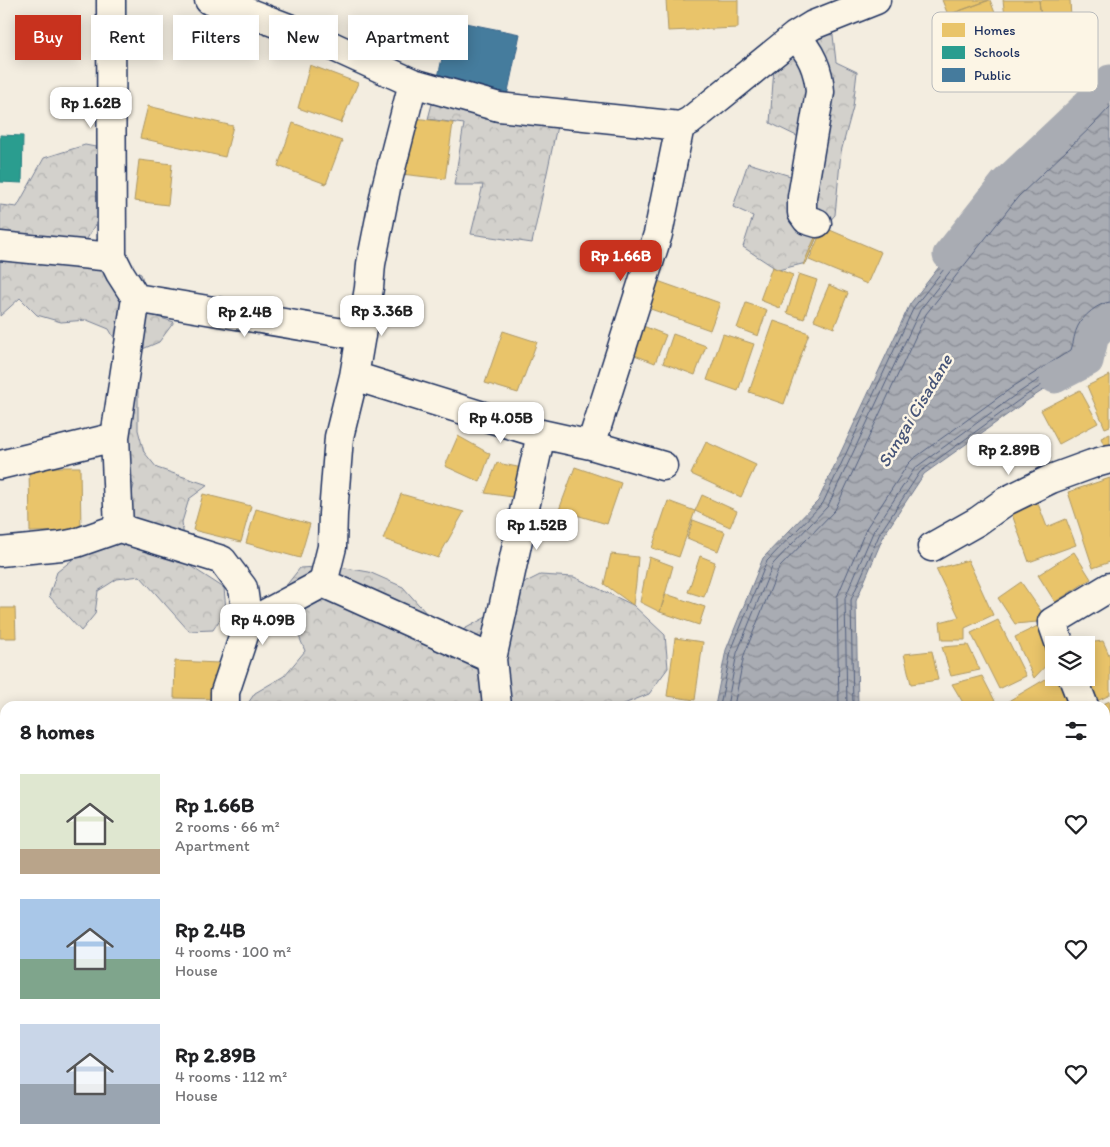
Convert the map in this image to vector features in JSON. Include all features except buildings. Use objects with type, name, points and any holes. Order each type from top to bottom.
[{"type":"street","points":[[112,0],[112,257],[136,298],[115,437],[119,528]]},
{"type":"street","points":[[209,0],[223,2],[302,33],[413,83],[499,107],[680,126],[690,121],[795,36],[813,25],[876,0]]},
{"type":"street","points":[[795,36],[804,45],[815,65],[819,78],[820,92],[802,197],[802,212],[806,220],[817,223]]},
{"type":"street","points":[[248,623],[323,583],[332,547],[339,437],[354,376],[386,188],[413,83]]},
{"type":"street","points":[[591,445],[658,234],[680,126]]},
{"type":"street","points":[[0,246],[112,257]]},
{"type":"street","points":[[136,298],[361,336]]},
{"type":"street","points":[[354,376],[541,434],[591,445],[663,466]]},
{"type":"street","points":[[496,701],[492,659],[541,434]]},
{"type":"street","points":[[0,465],[115,437]]},
{"type":"street","points":[[932,547],[978,521],[1006,502],[1051,478],[1110,459]]},
{"type":"street","points":[[0,552],[76,543],[119,528],[222,560],[243,588],[248,623],[226,692],[225,701]]},
{"type":"street","points":[[323,583],[492,659]]},
{"type":"street","points":[[1057,636],[1052,622],[1110,587]]},
{"type":"street","points":[[1076,686],[1082,701]]},
{"type":"green space","points":[[807,32],[833,35],[836,62],[857,72],[853,107],[841,152],[835,215],[818,234],[806,263],[778,270],[743,247],[753,216],[733,207],[748,163],[797,178],[807,141],[770,123],[775,54]]},
{"type":"green space","points":[[433,100],[557,126],[532,243],[471,234],[483,185],[454,185],[464,124],[428,119]]},
{"type":"green space","points":[[85,145],[106,149],[110,197],[87,239],[101,257],[141,274],[154,316],[174,322],[159,342],[138,351],[138,430],[144,452],[157,468],[208,485],[189,499],[182,522],[187,564],[224,588],[226,610],[213,630],[189,631],[140,576],[117,579],[98,591],[95,614],[81,631],[49,596],[57,572],[112,528],[128,507],[134,485],[118,468],[121,350],[109,329],[87,320],[61,322],[37,315],[20,298],[0,316],[0,205],[17,207],[44,158]]},
{"type":"green space","points":[[334,566],[369,572],[403,587],[427,614],[459,632],[488,616],[510,590],[540,575],[574,577],[633,605],[665,635],[668,668],[649,694],[632,701],[249,701],[255,693],[284,676],[305,651],[281,592],[300,568]]},
{"type":"water","name":"Sungai Cisadane","points":[[1110,80],[1110,319],[1094,335],[1088,361],[1025,402],[924,474],[884,535],[856,601],[858,701],[716,701],[726,650],[763,558],[818,501],[910,304],[1004,184],[1080,112]]},
{"type":"waterway","points":[[948,255],[1004,184],[1080,112],[1110,80]]},
{"type":"waterway","points":[[1055,378],[1088,361],[1094,335],[1110,319]]}]
